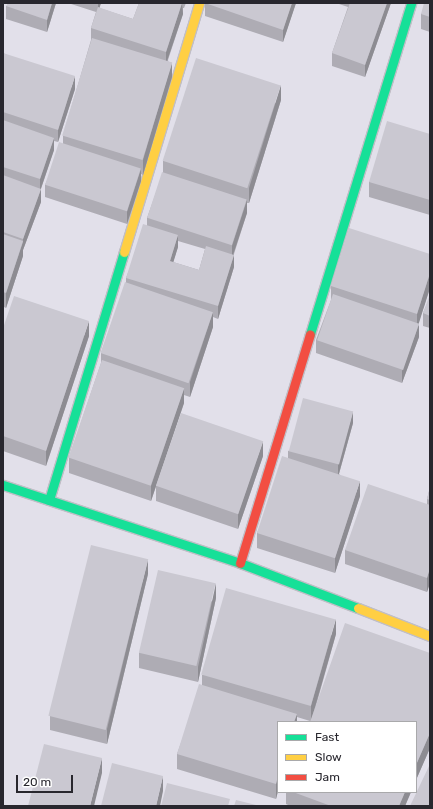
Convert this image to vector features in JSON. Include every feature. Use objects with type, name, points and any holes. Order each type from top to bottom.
[{"type":"street","points":[[49,500],[199,3]]},
{"type":"street","points":[[240,563],[411,3]]},
{"type":"street","points":[[3,485],[240,563],[430,636]]},
{"type":"building","points":[[8,3],[52,3],[47,20],[6,6]]},
{"type":"building","points":[[139,3],[182,3],[166,52],[91,28],[98,7],[133,19]]},
{"type":"building","points":[[205,3],[292,3],[283,30]]},
{"type":"building","points":[[350,3],[387,3],[365,65],[332,53]]},
{"type":"building","points":[[424,3],[430,3],[430,17],[421,14]]},
{"type":"building","points":[[92,38],[172,63],[143,160],[62,136]]},
{"type":"building","points":[[3,53],[75,76],[58,130],[3,112]]},
{"type":"building","points":[[196,58],[281,86],[247,188],[163,161]]},
{"type":"building","points":[[3,120],[54,138],[40,179],[3,167]]},
{"type":"building","points":[[387,121],[430,134],[430,200],[369,182]]},
{"type":"building","points":[[59,142],[141,169],[127,211],[45,185]]},
{"type":"building","points":[[162,172],[247,200],[232,245],[147,218]]},
{"type":"building","points":[[3,175],[41,189],[23,239],[3,232]]},
{"type":"building","points":[[143,224],[178,235],[170,261],[199,270],[206,246],[234,255],[218,306],[126,278]]},
{"type":"building","points":[[349,228],[430,254],[430,273],[417,314],[331,286]]},
{"type":"building","points":[[3,234],[23,241],[6,293],[3,292]]},
{"type":"building","points":[[125,282],[213,312],[189,383],[101,353]]},
{"type":"building","points":[[333,294],[419,324],[403,370],[317,340]]},
{"type":"building","points":[[14,296],[89,321],[46,451],[3,436],[3,328]]},
{"type":"building","points":[[430,297],[430,316],[423,313]]},
{"type":"building","points":[[102,360],[184,388],[151,486],[68,457]]},
{"type":"building","points":[[303,398],[353,411],[339,465],[289,451]]},
{"type":"building","points":[[181,413],[263,441],[238,514],[156,486]]},
{"type":"building","points":[[282,456],[360,481],[335,558],[257,533]]},
{"type":"building","points":[[368,484],[430,505],[430,568],[427,578],[345,550]]},
{"type":"building","points":[[430,487],[430,500],[427,499]]},
{"type":"building","points":[[91,545],[148,559],[106,730],[48,716]]},
{"type":"building","points":[[158,570],[215,583],[196,666],[139,653]]},
{"type":"building","points":[[226,588],[336,619],[311,706],[201,675]]},
{"type":"building","points":[[345,623],[430,653],[430,733],[417,763],[417,721],[310,721]]},
{"type":"building","points":[[199,684],[297,714],[294,721],[277,721],[276,784],[177,754]]},
{"type":"building","points":[[44,744],[102,758],[90,806],[28,806]]},
{"type":"building","points":[[112,763],[163,776],[156,806],[101,806]]},
{"type":"building","points":[[430,764],[430,806],[410,806]]},
{"type":"building","points":[[167,783],[230,799],[228,806],[161,806]]},
{"type":"building","points":[[296,793],[405,793],[399,806],[331,806]]},
{"type":"building","points":[[236,800],[260,806],[234,806]]},
{"type":"traffic: fast","points":[[310,334],[411,3]]},
{"type":"traffic: fast","points":[[49,500],[124,252]]},
{"type":"traffic: fast","points":[[3,485],[240,563],[358,608]]},
{"type":"traffic: slow","points":[[124,252],[199,3]]},
{"type":"traffic: slow","points":[[358,608],[430,636]]},
{"type":"traffic: jam","points":[[240,563],[310,334]]}]
